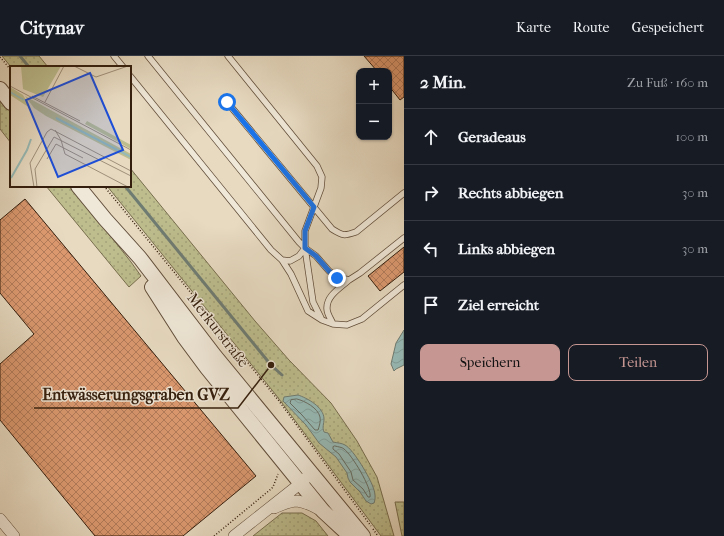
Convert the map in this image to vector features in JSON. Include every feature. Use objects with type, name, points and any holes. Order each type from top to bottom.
[{"type":"street","points":[[0,89],[10,102]]},
{"type":"street","name":"Merkurstraße","points":[[79,187],[140,258],[220,361],[363,536]]},
{"type":"street","name":"Merkurstraße","points":[[105,219],[135,260],[184,337],[207,368],[323,511],[350,536]]},
{"type":"street","points":[[234,536],[301,483],[311,473]]},
{"type":"street","points":[[264,511],[286,503],[297,501],[323,511]]},
{"type":"street","points":[[0,520],[14,536]]},
{"type":"lane","points":[[114,56],[122,66]]},
{"type":"lane","points":[[148,56],[299,242],[316,256],[337,278],[349,280]]},
{"type":"lane","points":[[228,56],[317,166],[322,177],[321,188],[305,231],[305,248],[313,302],[322,320]]},
{"type":"lane","points":[[131,77],[271,250],[282,260],[291,274],[308,311],[322,320],[333,324],[347,325],[362,319],[404,285]]},
{"type":"lane","points":[[227,102],[332,229],[342,235],[349,235],[356,232],[404,193]]},
{"type":"lane","points":[[333,324],[327,311],[327,302],[332,295],[349,280],[404,238]]},
{"type":"lane","points":[[282,260],[290,261],[299,256],[305,248]]},
{"type":"path","points":[[0,57],[10,69]]},
{"type":"path","points":[[105,187],[279,401],[378,536]]},
{"type":"path","points":[[214,536],[271,489],[278,475],[275,461],[280,457]]},
{"type":"green space","points":[[2,56],[39,56],[47,66],[10,66]]},
{"type":"green space","points":[[0,98],[10,111],[10,142],[0,129]]},
{"type":"green space","points":[[131,169],[255,321],[289,360],[331,403],[357,441],[377,477],[394,536],[381,536],[276,395],[108,187],[131,187]]},
{"type":"green space","points":[[47,187],[72,187],[141,276],[129,287]]},
{"type":"green space","points":[[395,502],[404,502],[404,536],[402,536]]},
{"type":"green space","points":[[282,513],[302,513],[316,521],[328,536],[253,536]]},
{"type":"water","points":[[404,330],[404,365],[394,371],[391,364],[396,343]]},
{"type":"water","points":[[298,395],[306,398],[321,411],[324,419],[324,432],[328,433],[333,442],[344,444],[357,458],[369,477],[373,487],[375,495],[374,503],[371,504],[366,501],[360,492],[350,482],[347,473],[336,457],[319,443],[306,425],[283,401],[284,397]]},
{"type":"building","points":[[364,56],[404,56],[404,97],[400,100],[392,90],[392,68],[374,68]]},
{"type":"building","points":[[25,199],[256,476],[183,536],[95,536],[0,420],[0,364],[34,334],[0,293],[0,220]]},
{"type":"building","points":[[404,247],[404,272],[380,291],[368,276]]},
{"type":"waterway","points":[[20,56],[28,66]]},
{"type":"waterway","points":[[126,187],[271,365],[282,375]]},
{"type":"place","name":"Entwässerungsgraben GVZ","points":[[271,365]]},
{"type":"route","points":[[227,102],[314,207],[305,231],[305,248],[316,256],[337,278]]}]
